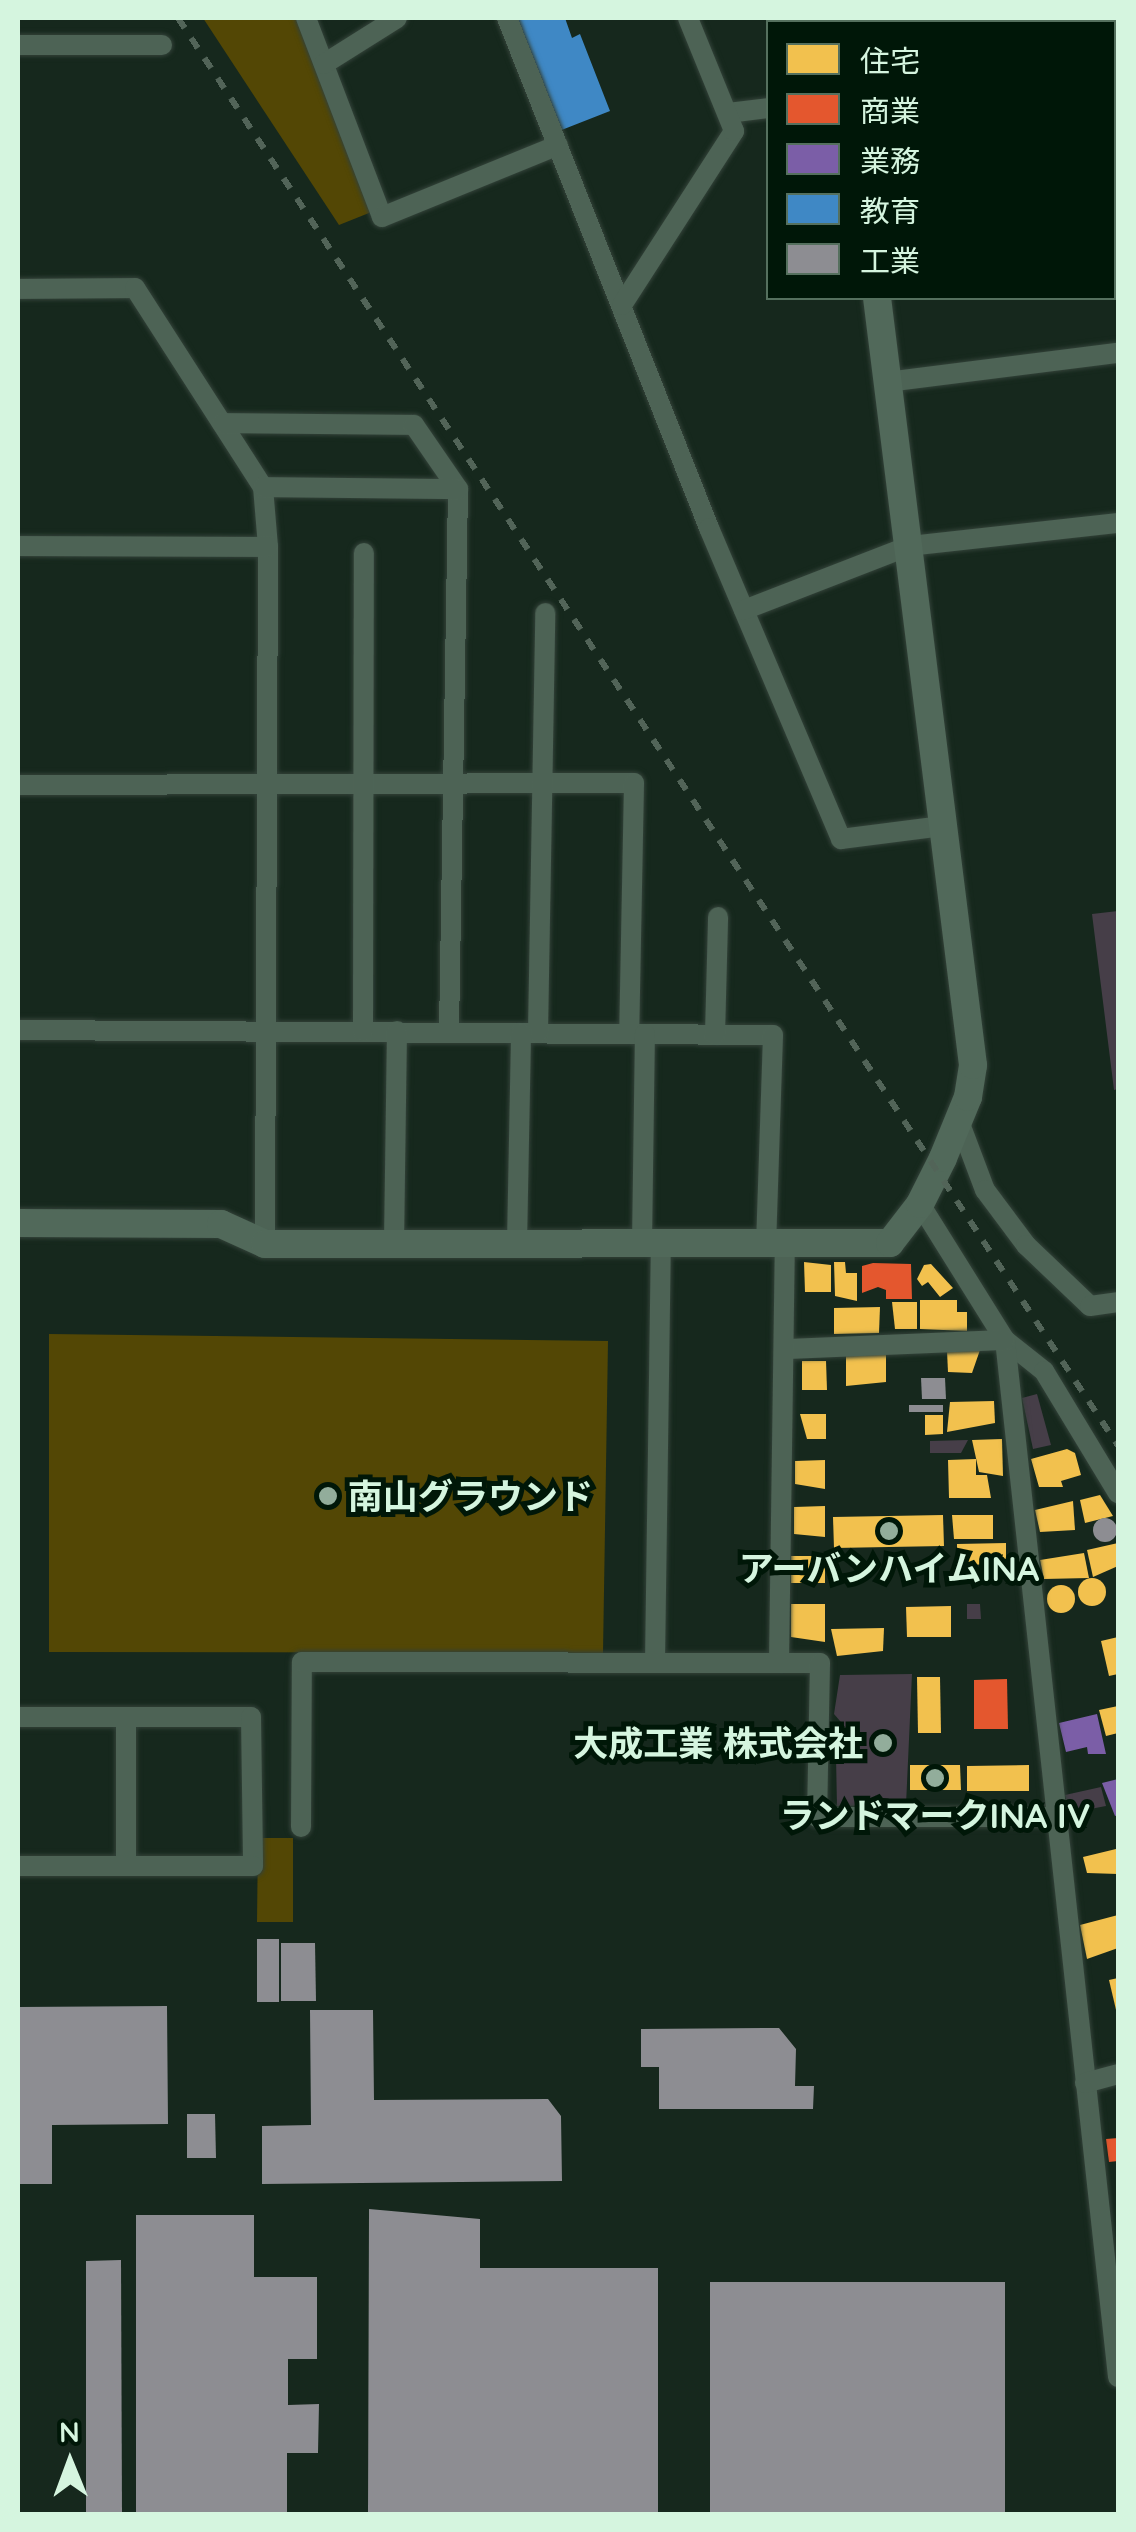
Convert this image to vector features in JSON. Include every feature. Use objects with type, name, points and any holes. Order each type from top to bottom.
[{"type":"street","points":[[306,18],[382,216],[558,145]]},
{"type":"street","points":[[324,64],[397,18]]},
{"type":"street","points":[[507,18],[744,610],[841,840],[942,826]]},
{"type":"street","points":[[622,305],[734,130],[688,18]]},
{"type":"street","points":[[18,45],[162,46]]},
{"type":"street","points":[[728,113],[766,108]]},
{"type":"street","points":[[18,289],[135,288],[263,487],[268,547],[266,1244]]},
{"type":"street","points":[[18,1223],[220,1224],[266,1244],[890,1244],[920,1204],[959,1121],[973,1064],[877,300]]},
{"type":"street","points":[[886,382],[1118,353]]},
{"type":"street","points":[[222,423],[414,424],[458,489],[449,1032]]},
{"type":"street","points":[[263,487],[458,489]]},
{"type":"street","points":[[744,610],[909,546],[1118,524]]},
{"type":"street","points":[[18,546],[268,547]]},
{"type":"street","points":[[363,1030],[364,553]]},
{"type":"street","points":[[516,1244],[542,783],[545,614]]},
{"type":"street","points":[[18,785],[634,784],[637,1034],[652,1244],[655,1662]]},
{"type":"street","points":[[716,1034],[718,917]]},
{"type":"street","points":[[18,1030],[773,1036],[776,1243],[786,1348],[779,1663]]},
{"type":"street","points":[[394,1244],[397,1031]]},
{"type":"street","points":[[959,1121],[985,1190],[1026,1245],[1090,1306],[1118,1302]]},
{"type":"street","points":[[920,1204],[1005,1340],[1044,1370],[1118,1493]]},
{"type":"street","points":[[786,1348],[1005,1340]]},
{"type":"street","points":[[1005,1340],[1085,2084],[1111,2242],[1118,2377]]},
{"type":"street","points":[[301,1827],[302,1662],[820,1663],[817,1818],[1055,1817]]},
{"type":"street","points":[[18,1717],[251,1717],[253,1866],[18,1866]]},
{"type":"street","points":[[126,1717],[126,1866]]},
{"type":"street","points":[[1085,2084],[1118,2074]]},
{"type":"shaded area","points":[[203,18],[301,18],[372,204],[369,213],[339,225]]},
{"type":"shaded area","name":"南山グラウンド","points":[[49,1334],[608,1341],[603,1653],[49,1652]]},
{"type":"shaded area","points":[[258,1838],[293,1838],[293,1922],[257,1922]]},
{"type":"building: 住宅","points":[[804,1262],[831,1265],[831,1292],[805,1292]]},
{"type":"building: 住宅","points":[[834,1262],[845,1262],[846,1273],[857,1273],[857,1301],[835,1296]]},
{"type":"building: 住宅","points":[[931,1264],[953,1288],[940,1297],[928,1282],[922,1286],[917,1279],[924,1265]]},
{"type":"building: 住宅","points":[[920,1300],[957,1300],[957,1312],[967,1312],[967,1331],[920,1329]]},
{"type":"building: 住宅","points":[[892,1302],[917,1302],[917,1329],[895,1329]]},
{"type":"building: 住宅","points":[[880,1307],[879,1333],[834,1334],[834,1308]]},
{"type":"building: 住宅","points":[[980,1350],[972,1373],[948,1372],[947,1351]]},
{"type":"building: 住宅","points":[[886,1353],[886,1382],[846,1386],[846,1356]]},
{"type":"building: 住宅","points":[[802,1361],[826,1361],[827,1390],[802,1390]]},
{"type":"building: 住宅","points":[[994,1401],[995,1423],[947,1432],[950,1402]]},
{"type":"building: 住宅","points":[[800,1414],[826,1414],[826,1439],[807,1439]]},
{"type":"building: 住宅","points":[[925,1415],[943,1415],[943,1434],[925,1435]]},
{"type":"building: 住宅","points":[[1002,1439],[1003,1476],[979,1472],[972,1440]]},
{"type":"building: 住宅","points":[[1067,1449],[1075,1453],[1081,1475],[1061,1481],[1063,1487],[1039,1487],[1031,1459]]},
{"type":"building: 住宅","points":[[976,1459],[976,1475],[987,1475],[991,1498],[949,1498],[948,1460]]},
{"type":"building: 住宅","points":[[825,1460],[825,1489],[795,1484],[795,1461]]},
{"type":"building: 住宅","points":[[1100,1495],[1113,1516],[1085,1523],[1080,1500]]},
{"type":"building: 住宅","points":[[1073,1501],[1075,1530],[1040,1532],[1035,1510]]},
{"type":"building: 住宅","points":[[825,1506],[825,1537],[794,1534],[794,1507]]},
{"type":"building: 住宅","name":"アーバンハイムINA","points":[[943,1515],[944,1546],[834,1548],[833,1517]]},
{"type":"building: 住宅","points":[[952,1515],[993,1515],[993,1539],[954,1539]]},
{"type":"building: 住宅","points":[[1006,1543],[1006,1564],[957,1565],[957,1544]]},
{"type":"building: 住宅","points":[[1118,1543],[1118,1566],[1093,1577],[1087,1550]]},
{"type":"building: 住宅","points":[[1084,1553],[1089,1578],[1044,1579],[1040,1560]]},
{"type":"building: 住宅","points":[[791,1556],[825,1556],[825,1583],[791,1583]]},
{"type":"building: 住宅","points":[[1092,1578],[1102,1582],[1106,1592],[1102,1602],[1092,1606],[1082,1602],[1078,1592],[1082,1582]]},
{"type":"building: 住宅","points":[[1061,1585],[1071,1589],[1075,1599],[1071,1609],[1061,1613],[1051,1609],[1047,1599],[1051,1589]]},
{"type":"building: 住宅","points":[[791,1604],[825,1604],[825,1642],[791,1637]]},
{"type":"building: 住宅","points":[[951,1606],[951,1637],[907,1637],[906,1607]]},
{"type":"building: 住宅","points":[[884,1628],[883,1651],[837,1656],[831,1629]]},
{"type":"building: 住宅","points":[[1118,1637],[1118,1674],[1109,1676],[1101,1641]]},
{"type":"building: 住宅","points":[[917,1677],[940,1677],[941,1733],[918,1733]]},
{"type":"building: 住宅","points":[[1118,1706],[1118,1733],[1106,1736],[1099,1710]]},
{"type":"building: 住宅","name":"ランドマークINA IV","points":[[910,1765],[960,1765],[961,1790],[910,1790]]},
{"type":"building: 住宅","points":[[1029,1765],[1029,1791],[967,1791],[967,1766]]},
{"type":"building: 住宅","points":[[1116,1849],[1118,1874],[1087,1873],[1083,1857]]},
{"type":"building: 住宅","points":[[1118,1915],[1118,1948],[1087,1959],[1080,1925]]},
{"type":"building: 住宅","points":[[1118,1978],[1118,2014],[1117,2014],[1109,1980]]},
{"type":"building: 商業","points":[[911,1264],[912,1299],[886,1299],[886,1290],[878,1287],[862,1293],[862,1266]]},
{"type":"building: 商業","points":[[1007,1679],[1008,1729],[974,1729],[974,1680]]},
{"type":"building: 商業","points":[[1118,2138],[1118,2161],[1109,2162],[1106,2139]]},
{"type":"building: 業務","points":[[1097,1714],[1106,1754],[1088,1754],[1087,1747],[1066,1752],[1059,1723]]},
{"type":"building: 業務","points":[[1118,1779],[1118,1815],[1115,1816],[1102,1783]]},
{"type":"building: 教育","points":[[513,18],[565,18],[572,38],[580,34],[610,111],[559,131]]},
{"type":"building: 工業","points":[[921,1378],[945,1378],[946,1399],[922,1399]]},
{"type":"building: 工業","points":[[909,1405],[943,1405],[943,1412],[909,1412]]},
{"type":"building: 工業","points":[[1105,1518],[1117,1530],[1105,1542],[1093,1530]]},
{"type":"building: 工業","points":[[257,1939],[279,1939],[279,2002],[257,2002]]},
{"type":"building: 工業","points":[[281,1943],[315,1943],[316,2001],[281,2001]]},
{"type":"building: 工業","points":[[167,2006],[168,2124],[52,2125],[52,2184],[18,2184],[18,2007]]},
{"type":"building: 工業","points":[[310,2010],[373,2010],[374,2100],[548,2099],[561,2116],[562,2181],[262,2184],[262,2126],[311,2125]]},
{"type":"building: 工業","points":[[779,2028],[796,2049],[795,2086],[814,2086],[813,2109],[659,2109],[659,2067],[641,2067],[641,2029]]},
{"type":"building: 工業","points":[[187,2114],[215,2114],[216,2158],[187,2158]]},
{"type":"building: 工業","points":[[369,2209],[480,2219],[480,2268],[658,2268],[658,2514],[368,2514]]},
{"type":"building: 工業","points":[[136,2215],[254,2215],[254,2277],[317,2277],[317,2359],[288,2359],[288,2405],[319,2404],[318,2453],[287,2453],[287,2514],[136,2514]]},
{"type":"building: 工業","points":[[121,2260],[122,2514],[86,2514],[86,2261]]},
{"type":"building: 工業","points":[[710,2282],[1005,2282],[1005,2514],[710,2514]]},
{"type":"building: その他","points":[[1118,911],[1118,1089],[1114,1090],[1092,914]]},
{"type":"building: その他","points":[[1037,1394],[1051,1445],[1033,1449],[1022,1398]]},
{"type":"building: その他","points":[[968,1440],[961,1453],[930,1453],[930,1441]]},
{"type":"building: その他","points":[[967,1604],[980,1604],[981,1619],[967,1619]]},
{"type":"building: その他","name":"大成工業 株式会社","points":[[912,1674],[906,1805],[837,1806],[836,1757],[852,1756],[852,1735],[834,1714],[840,1675]]},
{"type":"building: その他","points":[[1101,1787],[1106,1806],[1069,1813],[1065,1795]]},
{"type":"railway","points":[[178,18],[1118,1446]]},
{"type":"place","name":"南山グラウンド","points":[[328,1496]]},
{"type":"place","name":"アーバンハイムINA","points":[[889,1531]]},
{"type":"place","name":"大成工業 株式会社","points":[[883,1743]]},
{"type":"place","name":"ランドマークINA IV","points":[[935,1778]]}]
